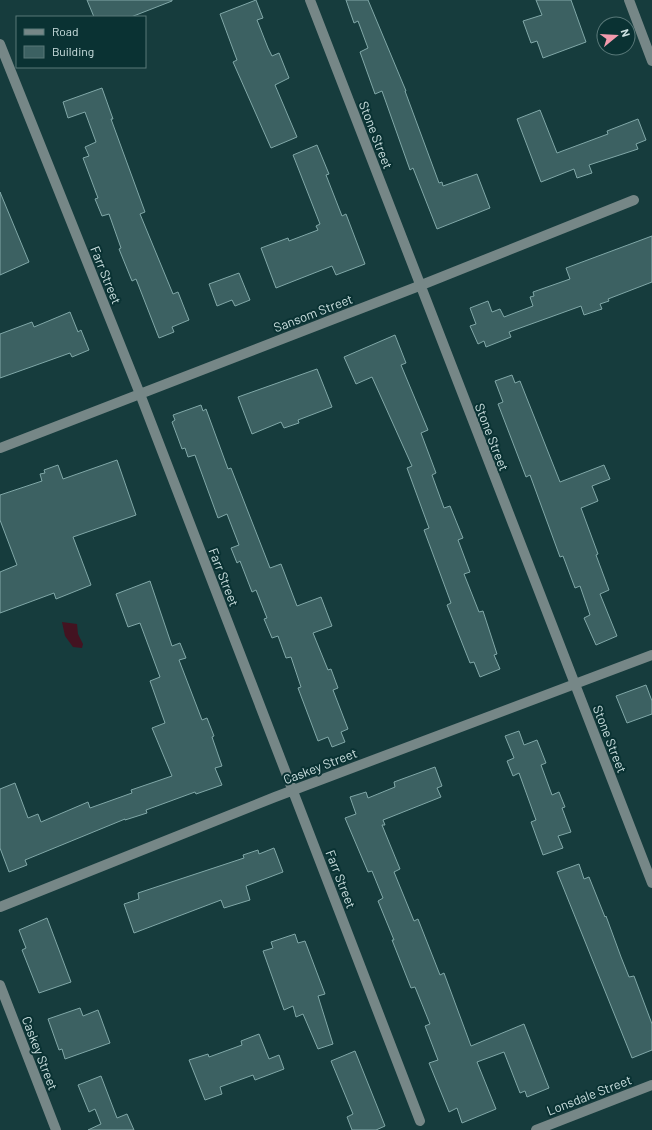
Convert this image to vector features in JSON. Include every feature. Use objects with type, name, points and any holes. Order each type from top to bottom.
[{"type":"street","name":"Stone Street","points":[[310,0],[419,286],[652,883]]},
{"type":"street","points":[[629,0],[652,61]]},
{"type":"street","name":"Farr Street","points":[[0,44],[140,394],[420,1121]]},
{"type":"street","name":"Sansom Street","points":[[0,448],[419,286],[634,200]]},
{"type":"street","name":"Caskey Street","points":[[0,907],[292,790],[652,655]]},
{"type":"street","name":"Caskey Street","points":[[0,985],[56,1130]]},
{"type":"street","name":"Lonsdale Street","points":[[536,1130],[652,1085]]},
{"type":"shaded area","points":[[62,622],[77,624],[78,634],[83,644],[82,648],[73,647],[65,636]]},
{"type":"building","points":[[87,0],[172,0],[134,16],[94,16]]},
{"type":"building","points":[[256,0],[263,18],[257,20],[268,48],[272,56],[279,53],[289,78],[275,85],[297,137],[271,148],[233,62],[237,60],[220,14]]},
{"type":"building","points":[[346,0],[368,0],[406,91],[439,183],[442,182],[443,186],[477,174],[490,208],[437,229],[413,168],[410,170],[382,91],[375,94],[360,52],[368,48],[358,21],[354,23]]},
{"type":"building","points":[[536,0],[571,0],[586,42],[543,58],[537,41],[531,43],[523,21],[542,15]]},
{"type":"building","points":[[102,88],[113,119],[111,119],[145,212],[140,214],[173,294],[178,292],[189,320],[172,327],[174,332],[159,338],[136,279],[132,281],[119,249],[121,248],[109,214],[102,216],[95,199],[98,198],[83,158],[89,156],[85,147],[96,142],[85,112],[68,118],[63,102]]},
{"type":"building","points":[[540,110],[557,153],[608,134],[607,131],[638,119],[646,140],[636,144],[638,149],[589,165],[592,173],[577,178],[574,169],[541,182],[517,119]]},
{"type":"building","points":[[317,145],[329,174],[326,175],[342,216],[346,214],[365,264],[336,275],[332,266],[276,288],[261,248],[288,238],[289,241],[318,230],[316,226],[320,224],[293,155]]},
{"type":"building","points":[[0,192],[29,262],[0,275]]},
{"type":"building","points":[[652,236],[652,282],[608,299],[609,301],[600,304],[602,309],[584,315],[581,306],[509,332],[511,337],[486,347],[484,341],[478,344],[470,326],[476,324],[470,308],[488,301],[492,312],[500,309],[504,317],[533,306],[530,297],[534,296],[533,292],[570,279],[566,268]]},
{"type":"building","points":[[239,273],[250,300],[235,306],[232,300],[217,306],[209,284]]},
{"type":"building","points":[[70,312],[78,332],[81,330],[89,350],[72,357],[70,353],[0,378],[0,334],[32,322],[34,327]]},
{"type":"building","points":[[395,335],[406,363],[401,365],[428,430],[421,433],[436,473],[432,475],[444,508],[450,506],[463,538],[458,540],[470,572],[464,574],[479,612],[483,611],[497,654],[494,655],[500,669],[480,677],[474,662],[470,663],[447,605],[451,603],[424,530],[429,528],[407,468],[412,466],[372,377],[356,384],[344,357]]},
{"type":"building","points":[[317,369],[332,407],[298,420],[299,423],[284,428],[281,422],[252,434],[238,397]]},
{"type":"building","points":[[512,375],[515,383],[520,381],[560,482],[604,465],[610,479],[592,486],[598,501],[581,508],[598,554],[596,555],[609,590],[600,594],[617,636],[596,645],[584,618],[590,615],[580,586],[575,588],[563,556],[560,557],[530,475],[526,477],[498,404],[503,402],[495,381]]},
{"type":"building","points":[[201,405],[203,411],[206,409],[228,469],[231,468],[270,568],[281,564],[297,606],[321,597],[332,626],[313,633],[328,670],[331,669],[338,688],[333,690],[348,729],[341,732],[345,742],[332,747],[328,737],[318,741],[298,688],[301,687],[291,657],[286,658],[278,636],[272,638],[264,619],[267,618],[256,590],[252,592],[240,561],[237,563],[231,548],[239,545],[227,514],[218,518],[195,455],[188,457],[185,448],[182,449],[172,422],[175,420],[173,415]]},
{"type":"building","points":[[117,460],[136,515],[73,537],[91,585],[56,599],[54,593],[0,613],[0,572],[17,565],[0,520],[0,495],[42,481],[40,474],[45,473],[44,470],[58,465],[63,479]]},
{"type":"building","points":[[150,581],[172,646],[180,643],[186,658],[179,660],[202,720],[207,718],[214,736],[212,737],[222,766],[215,768],[222,785],[196,794],[195,792],[146,810],[147,813],[125,819],[25,860],[27,865],[9,872],[0,848],[0,789],[15,783],[28,818],[38,814],[41,822],[88,802],[90,808],[132,793],[131,790],[172,776],[152,728],[165,723],[150,681],[160,677],[140,623],[128,627],[116,594]]},
{"type":"building","points":[[646,685],[652,701],[652,714],[627,723],[616,696]]},
{"type":"building","points":[[519,731],[524,745],[537,740],[546,763],[541,765],[552,795],[559,792],[565,807],[562,808],[571,832],[558,836],[563,848],[543,855],[531,822],[536,820],[519,773],[513,776],[507,761],[514,758],[505,736]]},
{"type":"building","points":[[435,767],[442,786],[437,788],[441,797],[383,820],[385,825],[382,825],[400,869],[394,872],[414,921],[418,919],[440,975],[444,973],[471,1046],[524,1024],[549,1088],[527,1097],[525,1091],[520,1093],[504,1052],[477,1062],[496,1109],[462,1123],[457,1108],[449,1112],[429,1063],[438,1060],[425,1026],[430,1024],[415,987],[411,988],[392,940],[394,940],[378,901],[383,898],[372,871],[368,872],[345,818],[356,814],[350,797],[366,792],[368,798],[395,787],[394,782]]},
{"type":"building","points":[[274,848],[283,872],[246,886],[250,900],[224,908],[221,900],[134,933],[124,904],[139,899],[138,893],[244,858],[243,855],[258,850],[259,854]]},
{"type":"building","points":[[579,864],[584,879],[589,877],[605,917],[606,916],[629,977],[634,976],[652,1024],[652,1050],[632,1058],[557,872]]},
{"type":"building","points":[[47,918],[71,982],[39,993],[22,950],[26,948],[19,930]]},
{"type":"building","points":[[295,934],[298,943],[305,941],[325,994],[318,996],[333,1044],[318,1049],[303,1014],[296,1017],[293,1006],[284,1010],[263,951],[273,948],[271,942]]},
{"type":"building","points":[[80,1008],[83,1016],[98,1010],[110,1043],[65,1059],[62,1049],[59,1050],[48,1019]]},
{"type":"building","points":[[259,1034],[269,1059],[279,1055],[284,1069],[255,1080],[253,1075],[220,1087],[222,1094],[205,1100],[189,1060],[208,1054],[209,1057],[242,1045],[241,1041]]},
{"type":"building","points":[[355,1051],[385,1126],[376,1130],[352,1130],[347,1117],[353,1114],[331,1061]]},
{"type":"building","points":[[101,1076],[117,1118],[127,1114],[134,1130],[88,1130],[101,1124],[95,1109],[89,1112],[78,1085]]}]
